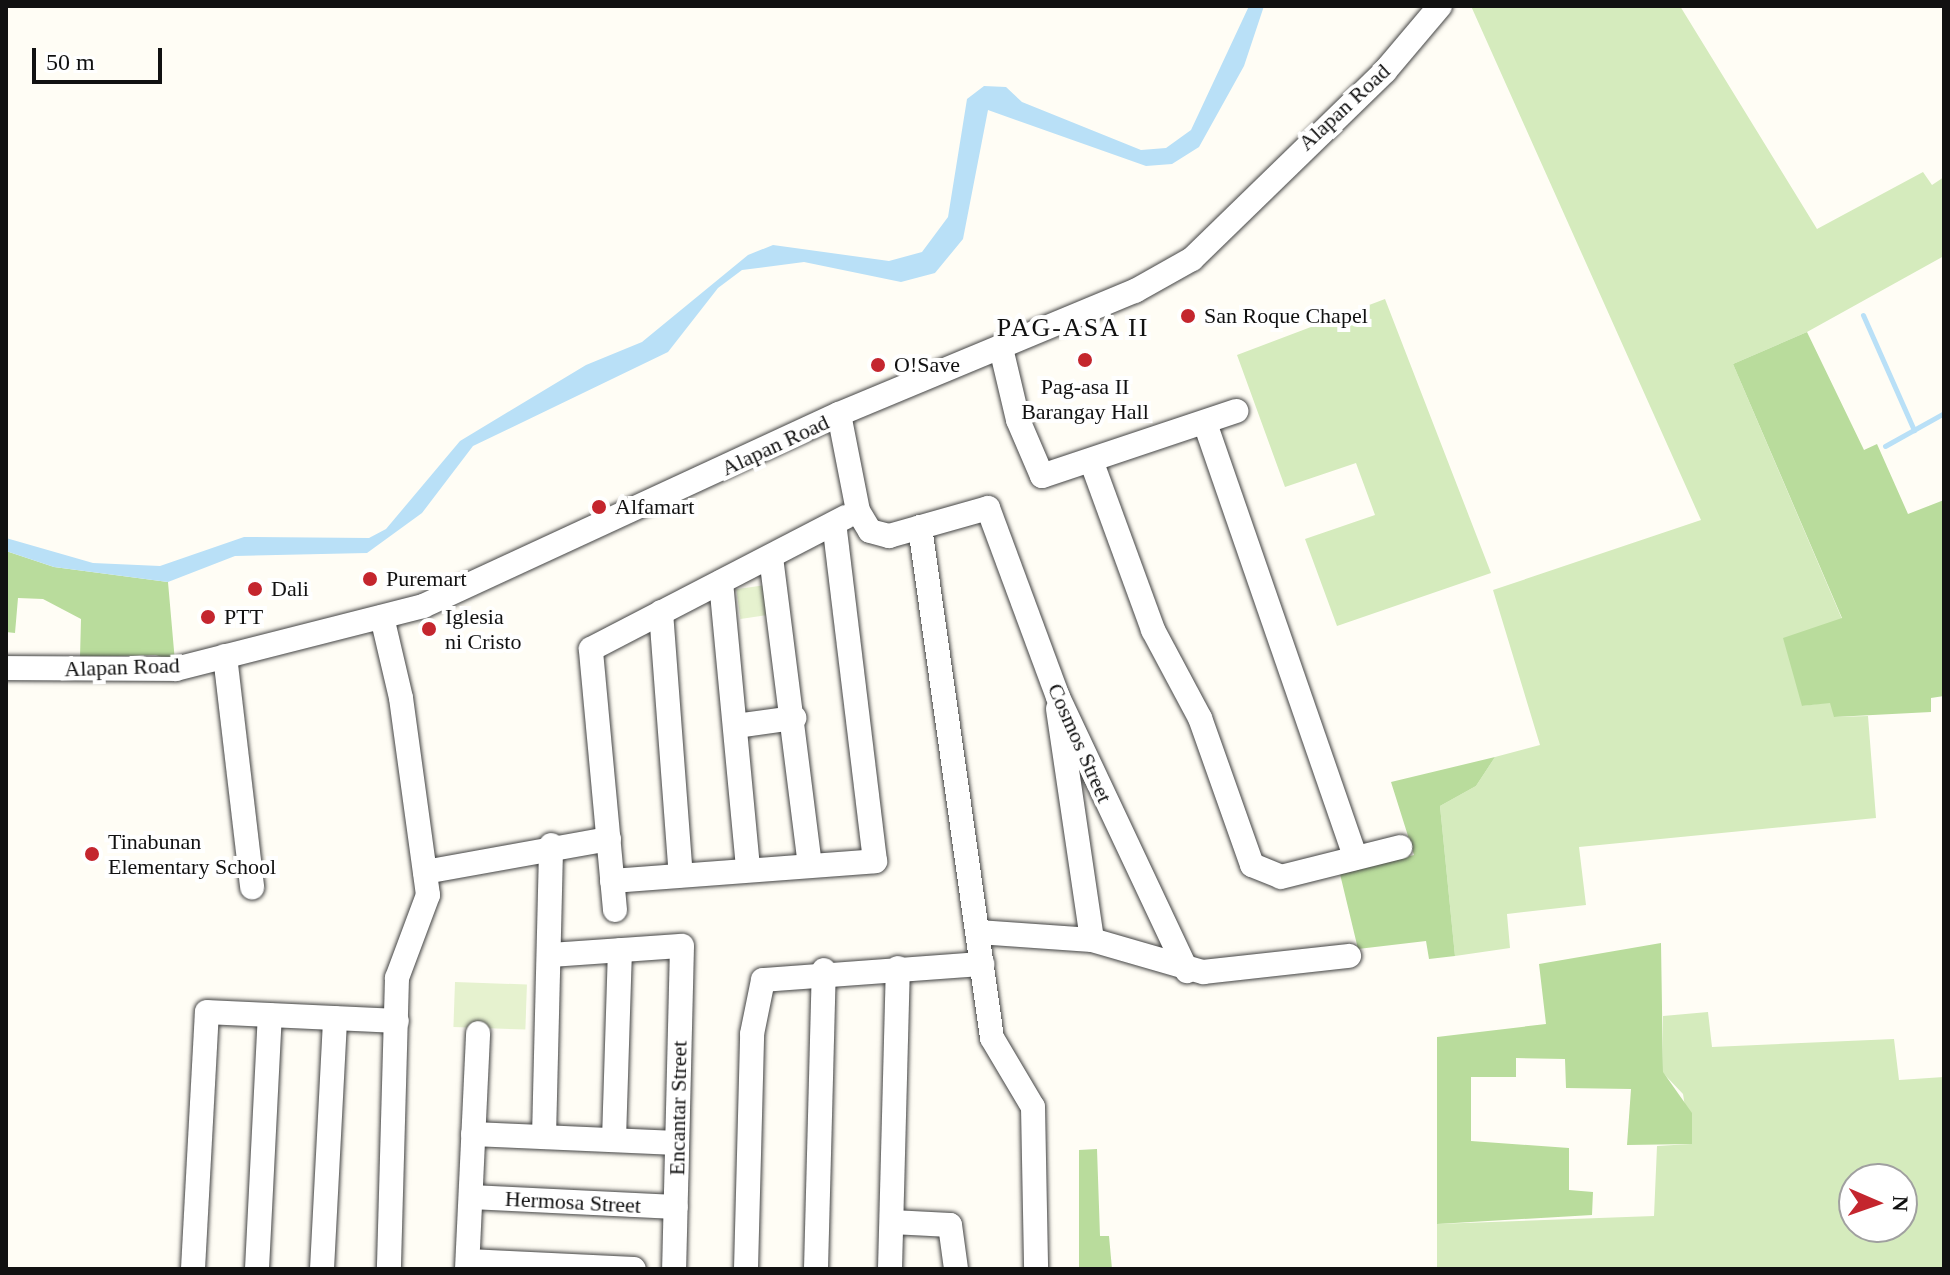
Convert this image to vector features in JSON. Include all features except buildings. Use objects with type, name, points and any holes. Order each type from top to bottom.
[{"type":"street","name":"Alapan Road","points":[[6,668],[170,669],[382,617],[517,567],[839,414],[1001,348],[1192,259],[1377,79],[1440,6]]},
{"type":"street","points":[[1001,348],[1018,420],[1042,476],[1092,463],[1236,411]]},
{"type":"street","points":[[839,414],[858,511],[878,535],[920,527],[995,1053],[1033,1107],[1036,1269]]},
{"type":"street","points":[[1205,423],[1356,858]]},
{"type":"street","points":[[1092,463],[1153,630],[1200,718],[1252,865],[1281,877],[1400,847]]},
{"type":"street","name":"Cosmos Street","points":[[920,527],[988,508],[1058,697],[1187,971]]},
{"type":"street","points":[[615,910],[591,649],[858,511]]},
{"type":"street","points":[[612,881],[875,861],[834,524]]},
{"type":"street","points":[[771,557],[794,718],[810,866]]},
{"type":"street","points":[[721,582],[748,870]]},
{"type":"street","points":[[661,612],[681,875]]},
{"type":"street","points":[[382,617],[425,872],[425,906],[399,963],[389,1269]]},
{"type":"street","points":[[225,656],[252,887]]},
{"type":"street","points":[[1058,697],[1060,761],[1092,940]]},
{"type":"street","points":[[736,726],[794,718]]},
{"type":"street","points":[[425,872],[551,845],[609,839]]},
{"type":"street","points":[[544,1137],[552,955],[551,845]]},
{"type":"street","points":[[978,932],[1092,940],[1187,971],[1349,956]]},
{"type":"street","name":"Encantar Street","points":[[620,950],[682,946],[674,1269]]},
{"type":"street","points":[[552,955],[620,950],[614,1140]]},
{"type":"street","points":[[746,1269],[757,992],[773,973],[982,964]]},
{"type":"street","points":[[890,1269],[898,968]]},
{"type":"street","points":[[816,1269],[824,970]]},
{"type":"street","points":[[193,1269],[207,1012],[397,1021]]},
{"type":"street","points":[[257,1269],[270,1015]]},
{"type":"street","points":[[322,1269],[335,1018]]},
{"type":"street","points":[[478,1033],[468,1265],[634,1269]]},
{"type":"street","points":[[473,1134],[677,1143]]},
{"type":"street","name":"Hermosa Street","points":[[471,1197],[676,1207]]},
{"type":"street","points":[[892,1222],[950,1225],[956,1269]]},
{"type":"green space","points":[[1471,6],[1680,6],[1817,229],[1923,172],[1932,185],[1944,177],[1944,256],[1807,332],[1733,364],[1842,619],[1802,706],[1831,702],[1835,717],[1868,716],[1876,818],[1579,847],[1586,905],[1507,914],[1510,948],[1455,956],[1440,806],[1476,786],[1495,757],[1540,745],[1493,590],[1701,520]]},
{"type":"green space","points":[[1385,299],[1491,573],[1337,626],[1305,539],[1375,515],[1356,463],[1285,487],[1237,355]]},
{"type":"green space","points":[[1807,332],[1864,450],[1877,444],[1908,514],[1944,500],[1944,696],[1931,698],[1931,712],[1834,717],[1830,703],[1802,706],[1783,638],[1842,618],[1733,364]]},
{"type":"green space","points":[[6,551],[54,567],[168,582],[175,662],[156,655],[80,657],[81,619],[43,599],[18,598],[15,633],[6,632]]},
{"type":"green space","points":[[766,585],[770,615],[740,619],[736,589]]},
{"type":"green space","points":[[1495,757],[1476,786],[1440,806],[1455,956],[1429,959],[1426,941],[1358,949],[1340,874],[1414,855],[1391,782]]},
{"type":"green space","points":[[1661,943],[1663,1072],[1692,1113],[1692,1144],[1627,1145],[1631,1089],[1566,1088],[1565,1059],[1516,1058],[1516,1077],[1471,1077],[1471,1141],[1569,1148],[1569,1190],[1593,1192],[1592,1215],[1437,1224],[1437,1037],[1546,1024],[1539,964]]},
{"type":"green space","points":[[455,982],[527,985],[525,1029],[453,1027]]},
{"type":"green space","points":[[1708,1012],[1712,1047],[1894,1039],[1899,1080],[1944,1077],[1944,1269],[1437,1269],[1437,1224],[1654,1216],[1657,1146],[1691,1144],[1683,1094],[1663,1073],[1663,1016]]},
{"type":"green space","points":[[1097,1149],[1100,1236],[1109,1236],[1112,1269],[1079,1269],[1079,1150]]},
{"type":"water","points":[[1249,6],[1264,6],[1244,66],[1199,147],[1172,164],[1146,166],[988,110],[963,239],[935,273],[901,282],[804,262],[742,270],[718,288],[668,352],[473,446],[422,513],[367,553],[235,556],[168,582],[54,567],[6,551],[6,538],[93,563],[160,566],[244,537],[369,538],[386,529],[460,441],[586,365],[642,342],[748,255],[773,245],[889,261],[922,252],[948,217],[967,99],[984,86],[1006,87],[1022,102],[1141,150],[1166,148],[1191,130]]},
{"type":"waterway","points":[[1863,315],[1914,430]]},
{"type":"waterway","points":[[1885,446],[1944,413]]},
{"type":"place","name":"San Roque Chapel","points":[[1188,316]]},
{"type":"place","name":"Pag-asa II Barangay Hall","points":[[1085,360]]},
{"type":"place","name":"O!Save","points":[[878,365]]},
{"type":"place","name":"Alfamart","points":[[599,507]]},
{"type":"place","name":"Puremart","points":[[370,579]]},
{"type":"place","name":"Dali","points":[[255,589]]},
{"type":"place","name":"PTT","points":[[208,617]]},
{"type":"place","name":"Iglesia ni Cristo","points":[[429,629]]},
{"type":"place","name":"Tinabunan Elementary School","points":[[92,854]]},
{"type":"district","name":"PAG-ASA II","points":[[1073,328]]}]
